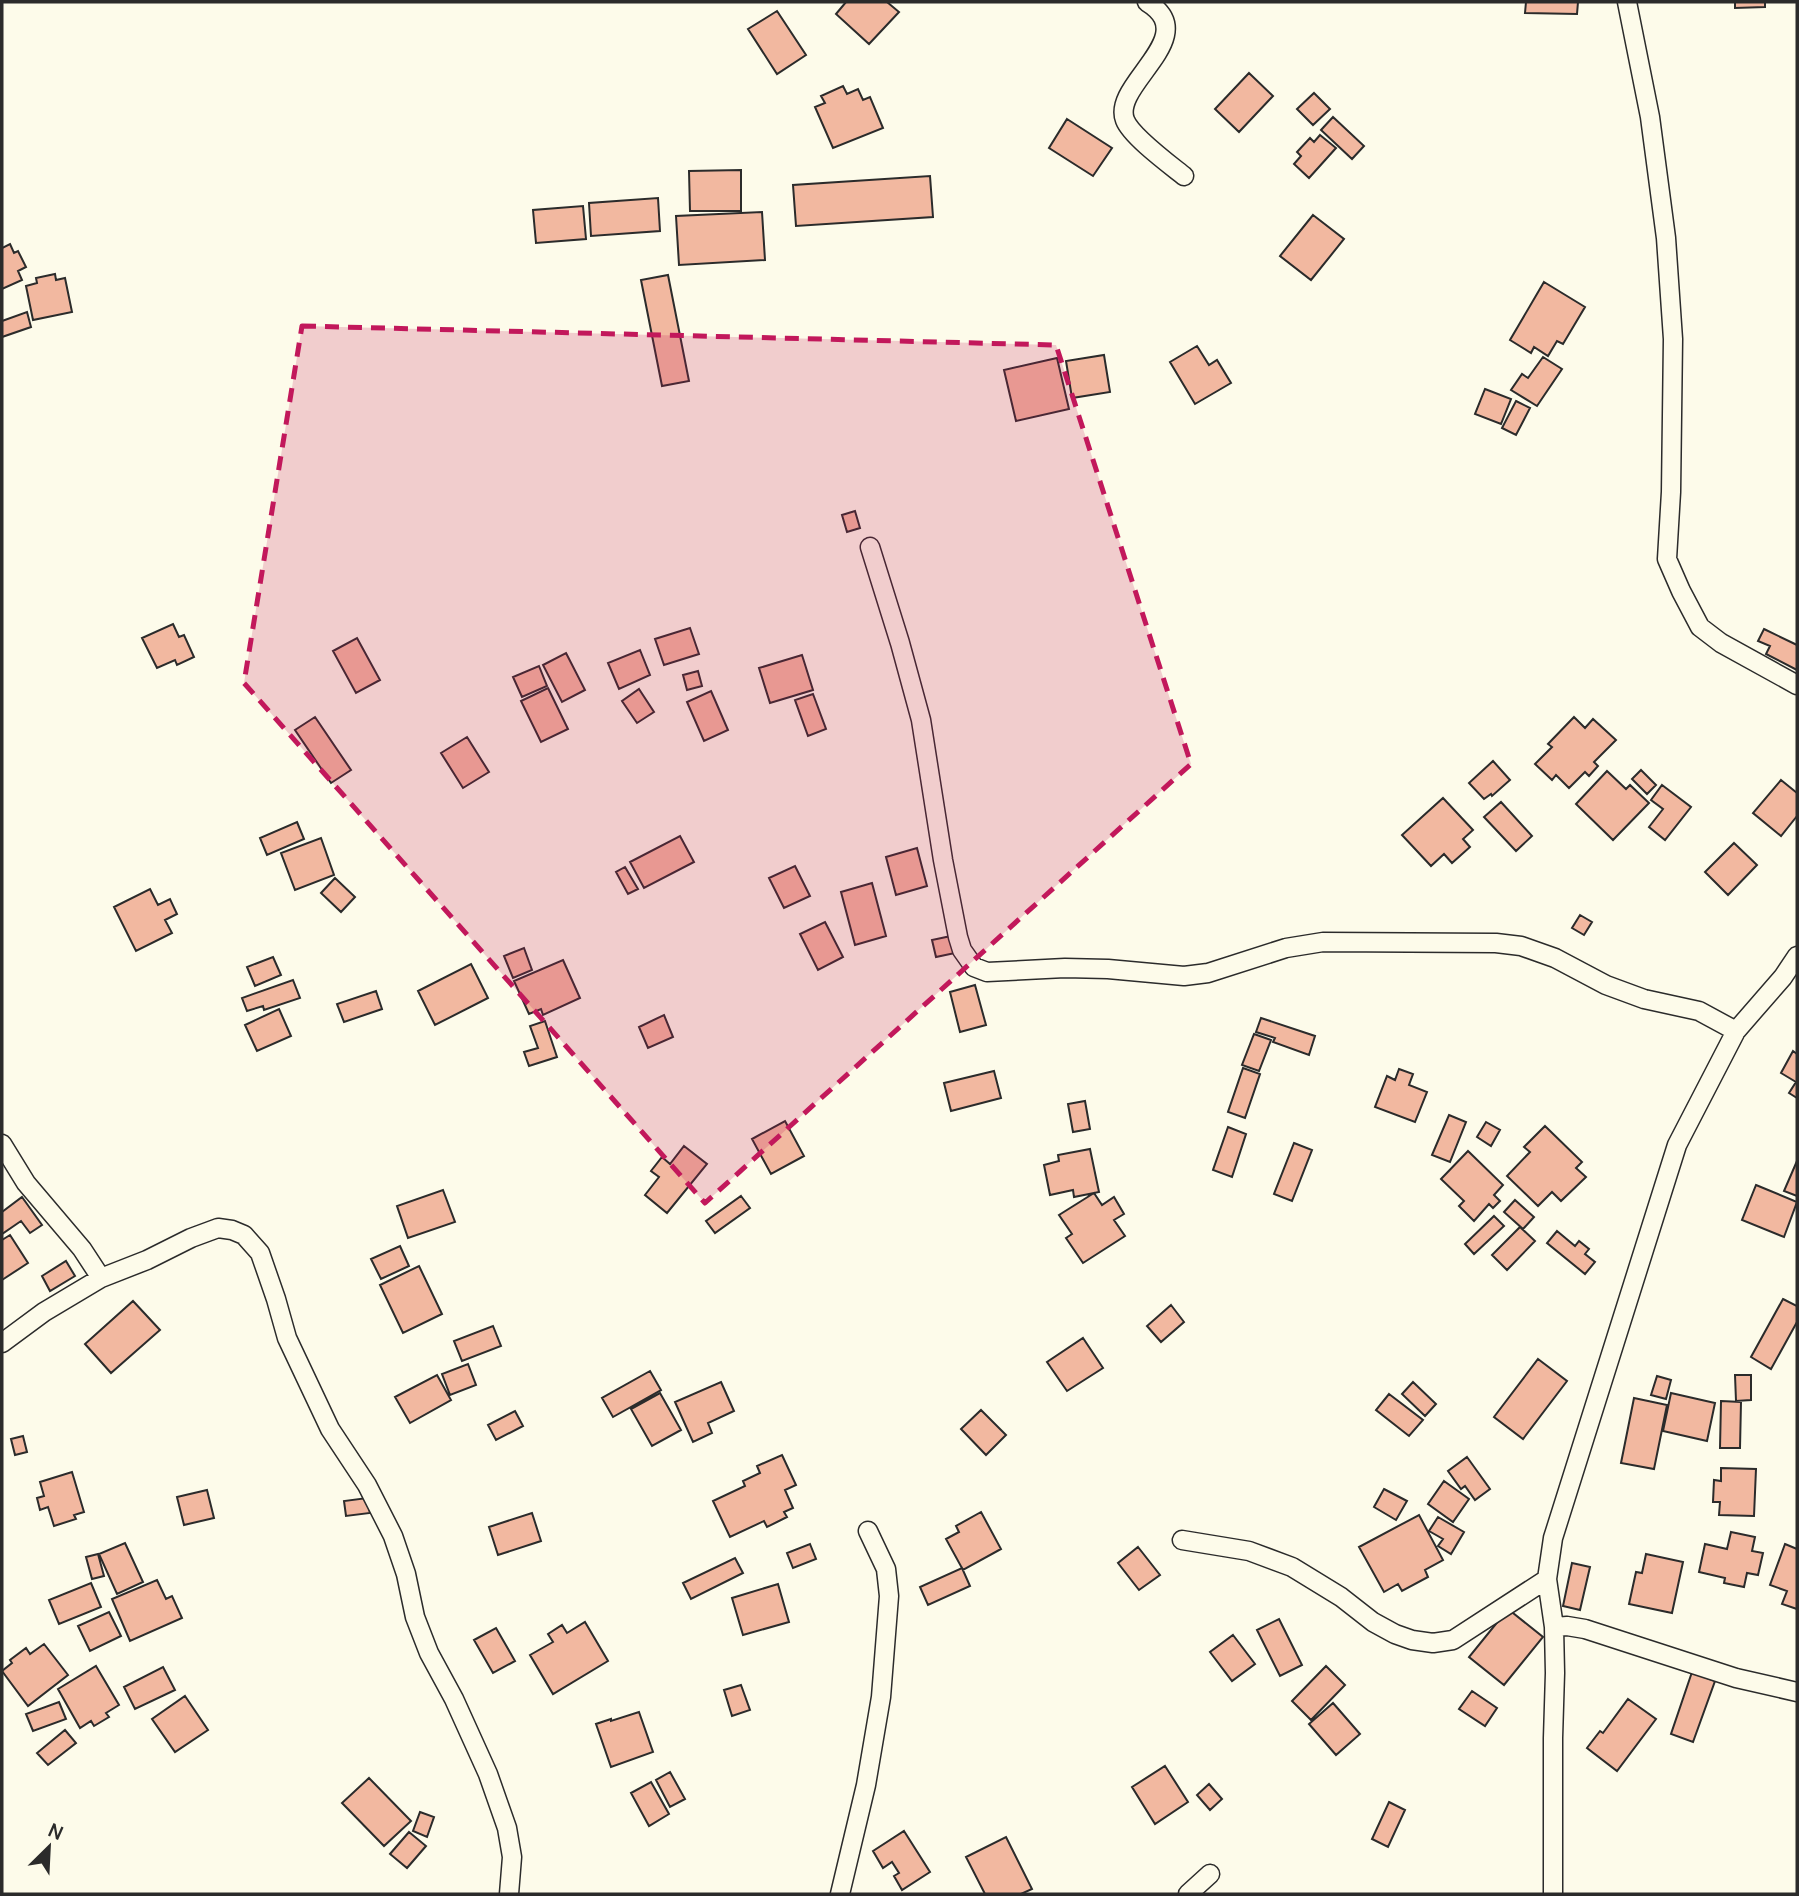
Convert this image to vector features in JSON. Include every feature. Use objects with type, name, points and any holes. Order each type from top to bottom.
[{"type":"street","points":[[1147,2],[1165,18],[1166,33],[1159,50],[1129,96],[1123,117],[1131,130],[1184,176]]},
{"type":"street","points":[[1627,2],[1650,117],[1666,238],[1674,339],[1667,559],[1700,626],[1721,643],[1797,685]]},
{"type":"street","points":[[870,547],[921,720],[958,937],[962,950],[974,967],[987,972],[1065,968],[1184,976],[1208,973],[1286,948],[1323,942],[1496,943],[1521,946],[1555,958],[1606,985],[1644,999],[1699,1011],[1736,1031]]},
{"type":"street","points":[[1553,1894],[1555,1673],[1554,1628],[1547,1579],[1553,1538],[1677,1145],[1736,1031],[1783,977],[1797,956]]},
{"type":"street","points":[[2,1144],[26,1183],[82,1248],[102,1278]]},
{"type":"street","points":[[2,1343],[44,1312],[102,1278],[218,1228],[243,1235],[260,1253],[287,1338],[330,1429],[367,1485],[393,1536],[406,1574],[415,1617],[429,1653],[454,1699],[488,1774],[507,1828],[512,1857],[509,1894]]},
{"type":"street","points":[[840,1894],[866,1785],[881,1697],[889,1596],[886,1569],[868,1531]]},
{"type":"street","points":[[1182,1540],[1249,1551],[1292,1567],[1395,1634],[1433,1643],[1453,1640],[1547,1579]]},
{"type":"street","points":[[1554,1628],[1567,1626],[1585,1629],[1736,1678],[1797,1692]]},
{"type":"street","points":[[1188,1894],[1210,1874]]},
{"type":"highlighted area","points":[[302,326],[1056,345],[1191,764],[705,1203],[244,683]]},
{"type":"building","points":[[846,2],[887,2],[899,12],[869,44],[836,14]]},
{"type":"building","points":[[1526,2],[1578,2],[1577,14],[1525,13]]},
{"type":"building","points":[[1735,2],[1765,2],[1765,7],[1735,8]]},
{"type":"building","points":[[777,11],[806,55],[777,74],[748,29]]},
{"type":"building","points":[[1249,73],[1273,96],[1239,132],[1215,109]]},
{"type":"building","points":[[843,86],[847,94],[858,89],[863,100],[870,97],[883,128],[833,148],[815,107],[825,103],[821,96]]},
{"type":"building","points":[[1314,93],[1330,109],[1313,125],[1297,109]]},
{"type":"building","points":[[1333,117],[1364,146],[1352,159],[1321,130]]},
{"type":"building","points":[[1067,119],[1112,148],[1093,176],[1049,148]]},
{"type":"building","points":[[1320,135],[1336,148],[1309,178],[1294,164],[1301,156],[1297,152],[1310,138],[1314,142]]},
{"type":"building","points":[[741,170],[741,211],[690,211],[689,171]]},
{"type":"building","points":[[930,176],[933,217],[796,226],[793,185]]},
{"type":"building","points":[[658,198],[660,231],[591,236],[589,203]]},
{"type":"building","points":[[583,206],[586,239],[536,243],[533,210]]},
{"type":"building","points":[[762,212],[765,260],[679,265],[676,216]]},
{"type":"building","points":[[1313,215],[1344,239],[1311,280],[1280,256]]},
{"type":"building","points":[[10,244],[14,253],[18,251],[26,267],[18,271],[22,280],[2,289],[2,248]]},
{"type":"building","points":[[55,274],[56,280],[65,278],[72,312],[33,320],[26,286],[37,283],[36,278]]},
{"type":"building","points":[[668,275],[689,381],[662,386],[641,280]]},
{"type":"building","points":[[1544,282],[1585,307],[1563,344],[1557,341],[1548,356],[1534,347],[1531,353],[1510,340]]},
{"type":"building","points":[[27,312],[31,327],[2,337],[2,321]]},
{"type":"building","points":[[1197,346],[1209,365],[1217,360],[1231,383],[1195,404],[1170,362]]},
{"type":"building","points":[[1104,355],[1110,392],[1072,398],[1066,361]]},
{"type":"building","points":[[1543,357],[1562,369],[1537,406],[1511,390],[1522,374],[1528,378]]},
{"type":"building","points":[[1057,358],[1069,409],[1016,421],[1004,370]]},
{"type":"building","points":[[1485,389],[1511,399],[1501,424],[1475,414]]},
{"type":"building","points":[[1516,401],[1530,408],[1516,435],[1502,428]]},
{"type":"building","points":[[855,511],[860,528],[847,532],[842,515]]},
{"type":"building","points":[[173,624],[179,637],[184,635],[194,657],[177,665],[175,660],[157,668],[142,638]]},
{"type":"building","points":[[690,628],[699,654],[664,665],[655,639]]},
{"type":"building","points":[[1764,629],[1797,645],[1797,670],[1766,654],[1770,646],[1758,641]]},
{"type":"building","points":[[357,638],[380,680],[356,693],[333,651]]},
{"type":"building","points":[[640,650],[650,675],[619,689],[608,663]]},
{"type":"building","points":[[566,653],[585,690],[562,702],[543,665]]},
{"type":"building","points":[[802,655],[813,690],[770,703],[759,668]]},
{"type":"building","points":[[539,666],[547,686],[522,697],[513,677]]},
{"type":"building","points":[[698,671],[702,686],[687,690],[683,675]]},
{"type":"building","points":[[548,688],[568,729],[541,742],[521,701]]},
{"type":"building","points":[[639,689],[654,712],[637,723],[622,701]]},
{"type":"building","points":[[711,691],[728,730],[704,741],[687,702]]},
{"type":"building","points":[[813,694],[826,729],[808,736],[795,700]]},
{"type":"building","points":[[315,717],[351,770],[331,783],[295,730]]},
{"type":"building","points":[[1574,717],[1585,728],[1593,719],[1616,740],[1594,762],[1598,766],[1589,776],[1585,772],[1569,788],[1556,775],[1552,780],[1535,764],[1552,747],[1548,744]]},
{"type":"building","points":[[467,737],[489,772],[463,788],[441,753]]},
{"type":"building","points":[[1493,761],[1510,780],[1492,796],[1491,794],[1484,799],[1469,783]]},
{"type":"building","points":[[1641,770],[1656,785],[1647,794],[1632,779]]},
{"type":"building","points":[[1607,771],[1626,789],[1630,785],[1649,803],[1613,840],[1576,804]]},
{"type":"building","points":[[1781,780],[1797,793],[1797,816],[1781,836],[1753,813]]},
{"type":"building","points":[[1662,785],[1691,807],[1665,840],[1649,827],[1663,809],[1651,800]]},
{"type":"building","points":[[1443,798],[1473,830],[1463,839],[1470,847],[1452,863],[1444,854],[1431,866],[1402,835]]},
{"type":"building","points":[[1501,802],[1532,836],[1516,851],[1484,817]]},
{"type":"building","points":[[297,822],[304,839],[267,855],[260,838]]},
{"type":"building","points":[[680,836],[694,862],[644,888],[630,862]]},
{"type":"building","points":[[321,838],[334,875],[295,890],[281,853]]},
{"type":"building","points":[[1734,843],[1757,865],[1728,895],[1705,872]]},
{"type":"building","points":[[917,848],[927,886],[896,895],[886,857]]},
{"type":"building","points":[[795,866],[810,896],[784,908],[769,878]]},
{"type":"building","points":[[625,867],[638,889],[628,894],[616,872]]},
{"type":"building","points":[[335,878],[355,897],[341,912],[321,893]]},
{"type":"building","points":[[872,883],[886,936],[855,945],[841,892]]},
{"type":"building","points":[[150,889],[158,905],[170,899],[177,914],[165,920],[172,933],[136,951],[114,907]]},
{"type":"building","points":[[1580,915],[1592,922],[1584,935],[1572,928]]},
{"type":"building","points":[[825,922],[843,957],[818,970],[800,934]]},
{"type":"building","points":[[951,936],[955,953],[936,957],[932,940]]},
{"type":"building","points":[[524,948],[532,970],[513,978],[504,956]]},
{"type":"building","points":[[273,957],[281,975],[255,986],[247,967]]},
{"type":"building","points":[[563,960],[580,998],[543,1015],[541,1009],[529,1014],[514,981]]},
{"type":"building","points":[[471,964],[488,998],[435,1025],[418,991]]},
{"type":"building","points":[[293,980],[300,998],[264,1010],[263,1006],[247,1011],[242,998]]},
{"type":"building","points":[[975,985],[986,1025],[960,1032],[950,992]]},
{"type":"building","points":[[376,991],[382,1009],[344,1022],[337,1004]]},
{"type":"building","points":[[279,1009],[291,1036],[257,1051],[245,1025]]},
{"type":"building","points":[[664,1015],[673,1037],[648,1048],[639,1027]]},
{"type":"building","points":[[1261,1018],[1315,1036],[1309,1055],[1273,1042],[1275,1038],[1256,1032]]},
{"type":"building","points":[[545,1021],[557,1057],[529,1066],[524,1052],[538,1048],[530,1026]]},
{"type":"building","points":[[1254,1034],[1271,1040],[1259,1071],[1242,1065]]},
{"type":"building","points":[[1793,1051],[1797,1054],[1797,1098],[1789,1093],[1796,1082],[1781,1073]]},
{"type":"building","points":[[1243,1068],[1260,1074],[1245,1118],[1228,1112]]},
{"type":"building","points":[[1399,1069],[1413,1074],[1409,1085],[1427,1092],[1415,1122],[1375,1107],[1387,1076],[1395,1080]]},
{"type":"building","points":[[994,1071],[1001,1098],[951,1111],[944,1083]]},
{"type":"building","points":[[1085,1101],[1090,1129],[1073,1132],[1068,1104]]},
{"type":"building","points":[[1449,1115],[1466,1122],[1450,1162],[1432,1155]]},
{"type":"building","points":[[785,1121],[804,1156],[771,1174],[752,1139]]},
{"type":"building","points":[[1486,1122],[1500,1130],[1491,1146],[1477,1137]]},
{"type":"building","points":[[1545,1126],[1582,1162],[1576,1168],[1586,1177],[1561,1201],[1552,1192],[1538,1206],[1507,1176],[1530,1152],[1524,1147]]},
{"type":"building","points":[[1228,1127],[1246,1134],[1232,1177],[1213,1170]]},
{"type":"building","points":[[1294,1143],[1312,1150],[1292,1201],[1274,1194]]},
{"type":"building","points":[[684,1146],[707,1164],[667,1213],[645,1195],[659,1177],[651,1171],[662,1157],[670,1164]]},
{"type":"building","points":[[1090,1149],[1099,1192],[1074,1197],[1073,1190],[1050,1195],[1044,1165],[1059,1161],[1058,1155]]},
{"type":"building","points":[[1468,1151],[1503,1185],[1494,1195],[1500,1201],[1493,1208],[1489,1204],[1474,1221],[1459,1206],[1464,1201],[1441,1179]]},
{"type":"building","points":[[1797,1161],[1797,1196],[1784,1191]]},
{"type":"building","points":[[1756,1185],[1797,1202],[1784,1237],[1742,1220]]},
{"type":"building","points":[[443,1190],[455,1222],[408,1238],[397,1206]]},
{"type":"building","points":[[1094,1193],[1102,1205],[1114,1197],[1124,1214],[1114,1220],[1125,1236],[1083,1263],[1066,1238],[1072,1234],[1059,1215]]},
{"type":"building","points":[[741,1196],[750,1208],[715,1233],[706,1221]]},
{"type":"building","points":[[22,1197],[42,1225],[30,1233],[21,1221],[2,1234],[2,1212]]},
{"type":"building","points":[[1515,1200],[1534,1217],[1523,1229],[1504,1212]]},
{"type":"building","points":[[1494,1216],[1504,1226],[1474,1254],[1465,1244]]},
{"type":"building","points":[[1520,1227],[1535,1241],[1507,1270],[1492,1255]]},
{"type":"building","points":[[1557,1231],[1575,1246],[1579,1241],[1589,1249],[1585,1254],[1595,1262],[1585,1274],[1547,1243]]},
{"type":"building","points":[[10,1235],[28,1263],[2,1280],[2,1240]]},
{"type":"building","points":[[400,1246],[409,1266],[381,1279],[371,1259]]},
{"type":"building","points":[[66,1261],[75,1276],[50,1291],[42,1276]]},
{"type":"building","points":[[419,1266],[442,1314],[403,1333],[380,1285]]},
{"type":"building","points":[[1783,1299],[1797,1306],[1797,1322],[1771,1369],[1751,1357]]},
{"type":"building","points":[[133,1301],[160,1330],[111,1373],[85,1344]]},
{"type":"building","points":[[1171,1305],[1184,1322],[1161,1342],[1147,1326]]},
{"type":"building","points":[[493,1326],[501,1346],[462,1361],[454,1341]]},
{"type":"building","points":[[1083,1338],[1103,1368],[1067,1391],[1047,1362]]},
{"type":"building","points":[[1538,1359],[1567,1381],[1523,1439],[1494,1417]]},
{"type":"building","points":[[468,1364],[476,1385],[450,1395],[442,1374]]},
{"type":"building","points":[[650,1371],[661,1390],[613,1417],[602,1398]]},
{"type":"building","points":[[437,1375],[451,1400],[410,1423],[395,1397]]},
{"type":"building","points":[[1735,1375],[1751,1375],[1751,1400],[1736,1401]]},
{"type":"building","points":[[1657,1376],[1671,1380],[1666,1399],[1651,1395]]},
{"type":"building","points":[[721,1382],[734,1411],[708,1423],[712,1433],[693,1442],[675,1402]]},
{"type":"building","points":[[1413,1382],[1436,1404],[1425,1416],[1402,1394]]},
{"type":"building","points":[[660,1393],[681,1430],[652,1446],[631,1409]]},
{"type":"building","points":[[1671,1393],[1715,1403],[1707,1441],[1663,1431]]},
{"type":"building","points":[[1389,1394],[1423,1420],[1409,1436],[1376,1410]]},
{"type":"building","points":[[1634,1398],[1667,1405],[1654,1469],[1621,1463]]},
{"type":"building","points":[[1721,1401],[1741,1402],[1740,1448],[1720,1448]]},
{"type":"building","points":[[981,1410],[1006,1435],[986,1455],[961,1429]]},
{"type":"building","points":[[515,1411],[523,1426],[496,1440],[488,1425]]},
{"type":"building","points":[[23,1436],[27,1452],[15,1455],[11,1439]]},
{"type":"building","points":[[782,1455],[796,1485],[785,1490],[793,1508],[784,1512],[787,1517],[767,1527],[764,1521],[730,1537],[713,1501],[745,1486],[743,1481],[760,1473],[757,1466]]},
{"type":"building","points":[[1467,1457],[1490,1489],[1475,1500],[1465,1486],[1461,1489],[1448,1471]]},
{"type":"building","points":[[1721,1468],[1756,1469],[1754,1516],[1719,1515],[1720,1502],[1713,1502],[1714,1480],[1721,1481]]},
{"type":"building","points":[[72,1472],[84,1512],[74,1515],[76,1519],[54,1526],[48,1507],[40,1510],[37,1498],[44,1496],[40,1482]]},
{"type":"building","points":[[1444,1481],[1469,1499],[1453,1522],[1428,1504]]},
{"type":"building","points":[[1384,1489],[1407,1501],[1396,1520],[1374,1507]]},
{"type":"building","points":[[207,1490],[214,1518],[184,1525],[177,1497]]},
{"type":"building","points":[[367,1498],[370,1513],[346,1516],[344,1501]]},
{"type":"building","points":[[981,1512],[1001,1549],[963,1570],[946,1539],[959,1532],[956,1526]]},
{"type":"building","points":[[532,1513],[541,1541],[498,1555],[489,1527]]},
{"type":"building","points":[[1419,1515],[1443,1560],[1425,1570],[1428,1577],[1402,1591],[1398,1584],[1384,1592],[1359,1547]]},
{"type":"building","points":[[1438,1517],[1464,1532],[1451,1554],[1438,1546],[1443,1539],[1429,1531]]},
{"type":"building","points":[[1731,1532],[1755,1537],[1752,1551],[1763,1553],[1758,1575],[1747,1573],[1744,1587],[1724,1583],[1725,1578],[1699,1572],[1705,1544],[1727,1549]]},
{"type":"building","points":[[125,1543],[143,1582],[117,1594],[99,1554]]},
{"type":"building","points":[[810,1544],[816,1559],[793,1568],[787,1553]]},
{"type":"building","points":[[1785,1544],[1797,1549],[1797,1609],[1782,1604],[1787,1591],[1770,1585]]},
{"type":"building","points":[[1138,1547],[1160,1575],[1139,1590],[1118,1563]]},
{"type":"building","points":[[98,1554],[104,1576],[92,1579],[86,1557]]},
{"type":"building","points":[[1646,1554],[1683,1562],[1672,1613],[1629,1604],[1636,1572],[1642,1573]]},
{"type":"building","points":[[735,1558],[743,1573],[691,1599],[683,1583]]},
{"type":"building","points":[[1572,1563],[1590,1567],[1580,1610],[1563,1606]]},
{"type":"building","points":[[962,1568],[970,1586],[928,1605],[920,1587]]},
{"type":"building","points":[[157,1580],[166,1599],[172,1596],[182,1618],[130,1641],[112,1599]]},
{"type":"building","points":[[91,1583],[101,1607],[59,1624],[49,1600]]},
{"type":"building","points":[[778,1584],[789,1622],[743,1635],[732,1598]]},
{"type":"building","points":[[1508,1609],[1543,1637],[1504,1685],[1469,1657]]},
{"type":"building","points":[[109,1612],[121,1636],[90,1651],[78,1626]]},
{"type":"building","points":[[1279,1619],[1302,1665],[1280,1676],[1257,1630]]},
{"type":"building","points":[[585,1622],[608,1661],[553,1694],[530,1655],[553,1642],[548,1634],[562,1625],[567,1633]]},
{"type":"building","points":[[496,1628],[515,1661],[493,1673],[474,1640]]},
{"type":"building","points":[[1233,1635],[1255,1664],[1232,1681],[1210,1652]]},
{"type":"building","points":[[44,1644],[68,1675],[28,1706],[2,1671],[12,1663],[10,1660],[26,1648],[30,1654]]},
{"type":"building","points":[[96,1666],[119,1705],[106,1713],[109,1717],[94,1726],[91,1721],[80,1728],[58,1689]]},
{"type":"building","points":[[1326,1666],[1345,1685],[1311,1720],[1292,1701]]},
{"type":"building","points":[[163,1667],[175,1690],[135,1709],[124,1687]]},
{"type":"building","points":[[1692,1672],[1715,1681],[1693,1742],[1671,1734]]},
{"type":"building","points":[[741,1685],[750,1710],[732,1716],[724,1690]]},
{"type":"building","points":[[1472,1691],[1497,1708],[1485,1726],[1459,1709]]},
{"type":"building","points":[[185,1696],[208,1730],[175,1752],[152,1719]]},
{"type":"building","points":[[1628,1699],[1656,1719],[1617,1771],[1587,1748],[1600,1731],[1603,1733]]},
{"type":"building","points":[[59,1702],[66,1719],[33,1731],[26,1714]]},
{"type":"building","points":[[1333,1703],[1360,1734],[1336,1755],[1309,1724]]},
{"type":"building","points":[[639,1712],[653,1752],[611,1767],[596,1724]]},
{"type":"building","points":[[65,1730],[76,1743],[48,1765],[37,1753]]},
{"type":"building","points":[[1165,1766],[1188,1802],[1155,1824],[1132,1787]]},
{"type":"building","points":[[670,1772],[685,1799],[670,1807],[656,1780]]},
{"type":"building","points":[[369,1778],[411,1821],[384,1846],[342,1803]]},
{"type":"building","points":[[651,1782],[669,1814],[649,1826],[631,1793]]},
{"type":"building","points":[[1209,1784],[1222,1799],[1210,1810],[1197,1795]]},
{"type":"building","points":[[1389,1802],[1405,1810],[1388,1847],[1372,1839]]},
{"type":"building","points":[[420,1812],[434,1817],[427,1837],[413,1831]]},
{"type":"building","points":[[904,1831],[930,1872],[902,1890],[894,1876],[899,1873],[892,1862],[883,1868],[873,1851]]},
{"type":"building","points":[[409,1832],[426,1846],[407,1868],[390,1854]]},
{"type":"building","points":[[1006,1837],[1032,1889],[1021,1894],[985,1894],[966,1857]]}]
